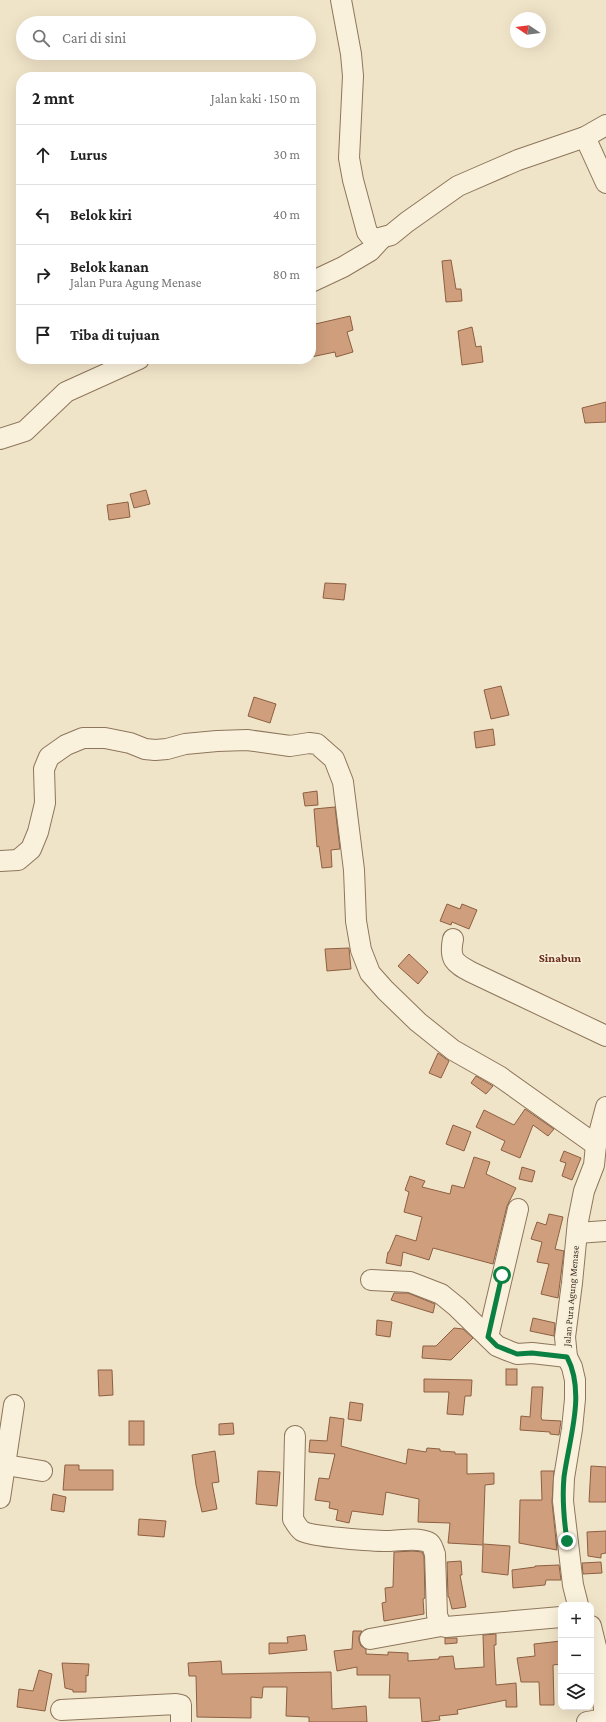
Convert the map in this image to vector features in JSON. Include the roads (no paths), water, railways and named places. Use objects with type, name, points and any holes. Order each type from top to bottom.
[{"type":"street","points":[[341,0],[351,54],[353,76],[349,158],[353,180],[368,232],[371,237],[382,238],[391,235],[458,186],[518,160],[585,137],[606,125]]},
{"type":"street","points":[[585,137],[606,183]]},
{"type":"street","points":[[316,280],[343,267],[370,251],[382,238]]},
{"type":"street","points":[[0,440],[26,431],[66,392],[128,364]]},
{"type":"street","points":[[0,861],[18,860],[31,849],[38,832],[45,803],[44,769],[49,757],[66,745],[83,738],[104,738],[130,743],[145,749],[155,750],[167,749],[185,744],[217,741],[247,740],[290,746],[309,743],[317,744],[334,759],[343,782],[354,870],[357,928],[361,950],[370,973],[384,990],[418,1022],[453,1050],[499,1076],[596,1145]]},
{"type":"street","points":[[453,939],[451,948],[453,958],[456,963],[471,972],[606,1036]]},
{"type":"street","name":"Jalan Pura Agung Menase","points":[[577,1602],[573,1585],[563,1501],[564,1478],[575,1399],[575,1380],[572,1367],[567,1357],[565,1337],[578,1221],[584,1191],[594,1165],[596,1145],[606,1107]]},
{"type":"street","points":[[488,1337],[518,1209]]},
{"type":"street","points":[[577,1233],[606,1231]]},
{"type":"street","points":[[371,1280],[410,1282],[441,1294],[497,1346],[517,1354],[532,1353],[567,1357]]},
{"type":"street","points":[[0,1498],[14,1405]]},
{"type":"street","points":[[295,1436],[294,1519],[298,1528],[306,1533],[334,1537],[387,1541],[413,1540],[429,1542],[432,1545],[435,1554],[437,1615],[441,1626]]},
{"type":"street","points":[[6,1465],[42,1471]]},
{"type":"street","points":[[370,1639],[441,1626],[446,1627],[558,1617]]},
{"type":"street","points":[[594,1638],[599,1659],[599,1720]]},
{"type":"street","points":[[61,1710],[176,1704],[180,1705],[181,1707],[181,1722]]},
{"type":"district","name":"Sinabun","points":[[560,958]]}]
